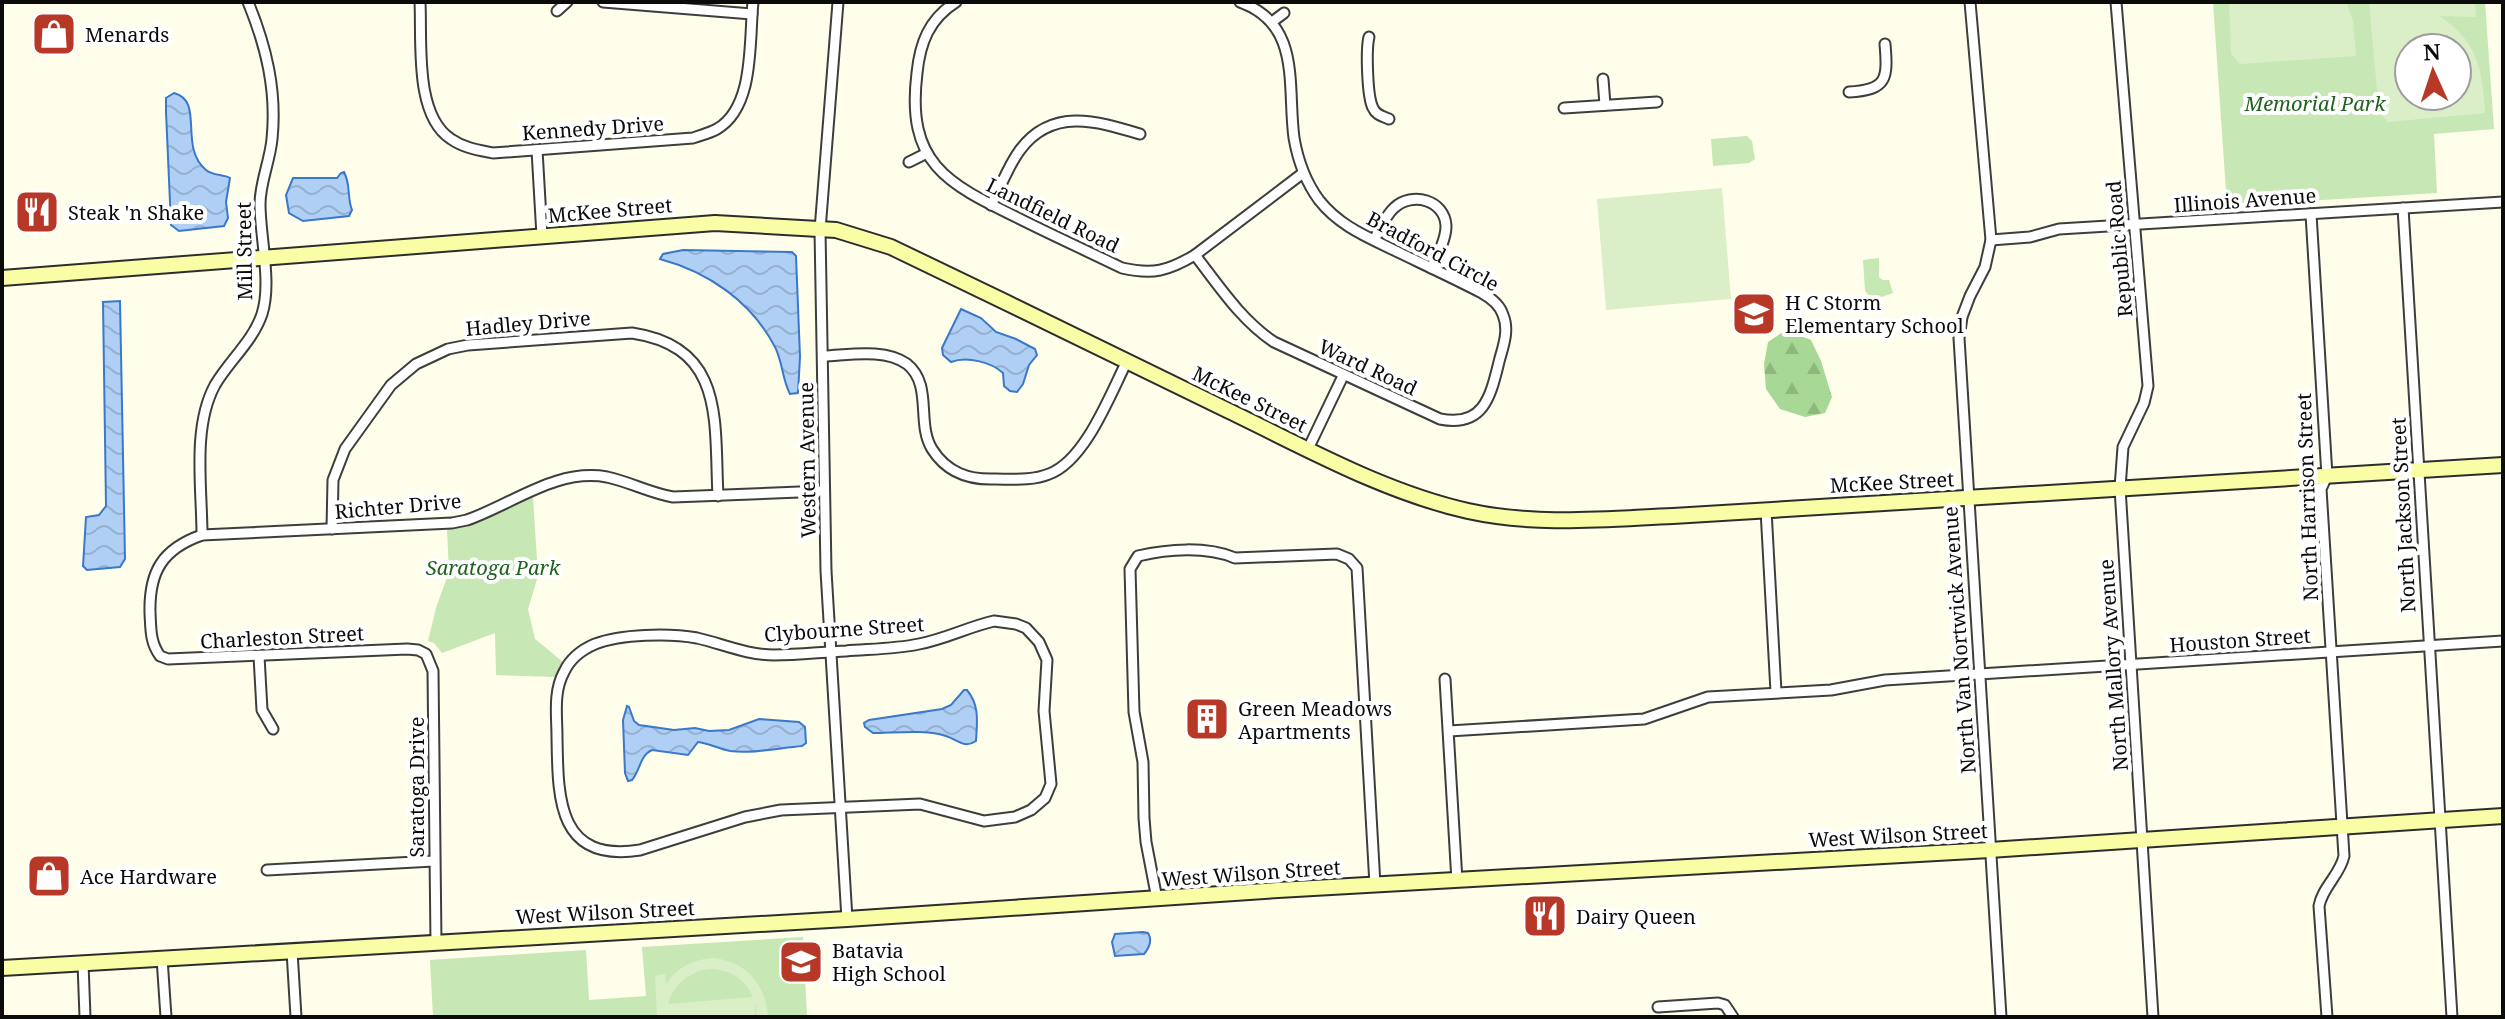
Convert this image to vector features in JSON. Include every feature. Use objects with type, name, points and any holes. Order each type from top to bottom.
[{"type":"street","name":"Mill Street","points":[[202,535],[203,419],[217,381],[262,314],[265,295],[260,202],[272,139],[272,96],[265,50],[248,2]]},
{"type":"street","name":"Kennedy Drive","points":[[420,2],[424,91],[428,107],[448,137],[467,148],[493,153],[693,138],[718,129],[735,112],[746,89],[752,14]]},
{"type":"street","points":[[557,11],[567,2]]},
{"type":"street","points":[[603,2],[752,14],[753,2]]},
{"type":"street","name":"Western Avenue","points":[[838,2],[820,230],[830,652],[847,919]]},
{"type":"street","points":[[941,7],[956,2]]},
{"type":"street","points":[[1240,2],[1262,12],[1272,22],[1284,13]]},
{"type":"street","name":"North Van Nortwick Avenue","points":[[1970,2],[1991,240],[1985,267],[1962,317],[1959,338],[2001,1017]]},
{"type":"street","name":"Republic Road","points":[[2116,2],[2148,386],[2144,403],[2123,447],[2120,488]]},
{"type":"street","name":"Landfield Road","points":[[941,7],[928,27],[919,54],[914,97],[918,131],[927,153],[947,179],[959,188],[1122,268],[1141,273],[1176,266],[1303,173]]},
{"type":"street","name":"Bradford Circle","points":[[1272,22],[1286,47],[1295,139],[1303,173],[1329,211],[1352,229],[1492,299],[1502,312],[1506,332]]},
{"type":"street","points":[[1369,37],[1371,106],[1377,115],[1389,119]]},
{"type":"street","points":[[1849,92],[1876,88],[1885,77],[1885,44]]},
{"type":"street","points":[[1603,79],[1605,105]]},
{"type":"street","points":[[1564,108],[1657,102]]},
{"type":"street","points":[[991,205],[1020,150],[1030,139],[1053,125],[1081,119],[1140,134]]},
{"type":"street","points":[[537,150],[542,236]]},
{"type":"street","points":[[909,162],[927,153]]},
{"type":"street","points":[[1374,240],[1394,207],[1420,198],[1436,205],[1446,227],[1431,268]]},
{"type":"street","name":"Illinois Avenue","points":[[1991,240],[2030,237],[2059,229],[2503,202]]},
{"type":"street","name":"North Jackson Street","points":[[2403,208],[2452,1017]]},
{"type":"street","name":"North Harrison Street","points":[[2311,214],[2327,476],[2321,489],[2344,856],[2341,868],[2321,894],[2319,906],[2327,1017]]},
{"type":"street","name":"McKee Street","points":[[2,278],[715,223],[836,230],[891,247],[1308,449],[1389,485],[1435,502],[1504,517],[1548,521],[2503,465]]},
{"type":"street","name":"Ward Road","points":[[1195,255],[1238,310],[1262,334],[1343,376],[1432,416],[1453,421],[1464,419],[1477,413],[1488,402],[1506,332]]},
{"type":"street","name":"Hadley Drive","points":[[332,529],[333,480],[352,436],[402,374],[430,355],[468,345],[632,333],[649,335],[669,343],[686,354],[707,383],[712,401],[718,496]]},
{"type":"street","points":[[824,356],[881,355],[904,362],[921,385],[925,430],[933,449],[949,468],[959,474],[986,479],[1040,477],[1063,467],[1083,446],[1127,361]]},
{"type":"street","points":[[1308,449],[1343,376]]},
{"type":"street","name":"Richter Drive","points":[[202,535],[452,523],[467,520],[549,483],[577,476],[609,478],[673,497],[824,491]]},
{"type":"street","name":"North Mallory Avenue","points":[[2120,488],[2153,1017]]},
{"type":"street","points":[[1766,510],[1776,692]]},
{"type":"street","name":"Charleston Street","points":[[202,535],[172,550],[161,562],[154,577],[150,590],[151,639],[160,656],[178,660],[407,649]]},
{"type":"street","points":[[1157,899],[1146,842],[1143,762],[1134,712],[1130,569],[1138,556],[1185,551],[1219,552],[1235,558],[1337,554],[1349,559],[1357,568],[1375,885]]},
{"type":"street","name":"Clybourne Street","points":[[994,621],[1026,628],[1039,642],[1047,660],[1044,711],[1051,784],[1045,798],[1031,810],[1015,817],[984,821],[920,804],[763,813],[622,853],[589,845],[577,835],[563,814],[558,789],[557,697],[564,671],[585,648],[615,639],[665,635],[698,639],[761,655],[830,652],[916,645],[994,621]]},
{"type":"street","name":"Houston Street","points":[[1449,731],[1644,719],[1708,697],[1831,690],[1885,680],[2503,641]]},
{"type":"street","name":"Saratoga Drive","points":[[407,649],[426,654],[433,671],[436,942]]},
{"type":"street","points":[[259,656],[262,710],[273,729]]},
{"type":"street","points":[[1445,679],[1457,881]]},
{"type":"street","name":"West Wilson Street","points":[[2,968],[1990,850],[2503,816]]},
{"type":"street","points":[[267,870],[434,861]]},
{"type":"street","points":[[292,951],[296,1017]]},
{"type":"street","points":[[162,958],[166,1017]]},
{"type":"street","points":[[83,963],[85,1017]]},
{"type":"street","points":[[1658,1007],[1718,1003],[1725,1005],[1733,1017]]},
{"type":"green space","name":"Memorial Park","points":[[2213,2],[2485,2],[2494,129],[2434,134],[2437,193],[2227,206]]},
{"type":"green space","points":[[2229,2],[2346,2],[2353,21],[2356,56],[2240,64],[2231,54]]},
{"type":"green space","points":[[2369,2],[2475,2],[2476,17],[2439,16],[2459,32],[2393,32],[2393,112],[2473,112],[2473,52],[2480,70],[2485,113],[2388,122],[2379,112]]},
{"type":"green space","points":[[1747,136],[1752,141],[1755,159],[1749,163],[1713,166],[1711,139]]},
{"type":"green space","points":[[1722,188],[1731,299],[1606,310],[1597,199]]},
{"type":"green space","points":[[1879,258],[1879,277],[1889,280],[1893,293],[1873,300],[1865,291],[1863,260]]},
{"type":"green space","points":[[1786,330],[1811,340],[1821,361],[1832,397],[1825,413],[1805,417],[1780,409],[1766,389],[1764,364],[1768,342]]},
{"type":"green space","name":"Saratoga Park","points":[[533,497],[538,576],[528,609],[535,639],[563,662],[555,677],[496,675],[495,633],[442,653],[428,641],[449,572],[447,529],[474,524]]},
{"type":"green space","points":[[803,937],[807,1017],[433,1017],[430,960],[586,950],[589,1000],[646,996],[642,947]]},
{"type":"green space","points":[[707,959],[726,960],[753,977],[763,995],[768,1017],[757,1017],[755,1001],[755,1017],[657,1017],[655,976],[665,974],[666,984],[681,969]],"holes":[[[716,969],[741,980],[753,997],[668,1004],[678,985],[688,976]]]},
{"type":"water","points":[[174,93],[188,105],[198,160],[209,172],[230,178],[226,202],[228,218],[224,226],[179,231],[171,225],[166,98]]},
{"type":"water","points":[[344,172],[352,210],[349,216],[303,221],[289,213],[286,195],[293,178],[337,178]]},
{"type":"water","points":[[683,250],[792,252],[796,256],[800,357],[798,393],[790,394],[775,347],[741,302],[711,280],[660,259],[663,254]]},
{"type":"water","points":[[120,301],[125,559],[120,567],[87,570],[83,566],[86,517],[99,515],[106,506],[103,302]]},
{"type":"water","points":[[961,309],[981,318],[996,332],[1035,349],[1037,355],[1017,392],[1004,386],[1003,373],[992,366],[971,360],[951,362],[943,355],[942,348]]},
{"type":"water","points":[[964,690],[971,696],[977,714],[976,741],[972,743],[964,744],[929,733],[873,733],[865,727],[864,723],[869,720],[942,709],[951,705]]},
{"type":"water","points":[[627,706],[639,725],[674,730],[729,730],[759,719],[799,722],[805,727],[806,743],[802,746],[738,752],[698,742],[688,755],[652,750],[645,756],[632,780],[628,781],[623,720]]},
{"type":"water","points":[[1148,933],[1150,939],[1144,954],[1115,956],[1112,942],[1115,934]]},
{"type":"place","name":"Menards","points":[[54,34]]},
{"type":"place","name":"Steak 'n Shake","points":[[37,212]]},
{"type":"place","name":"H C Storm Elementary School","points":[[1754,314]]},
{"type":"place","name":"Green Meadows Apartments","points":[[1207,719]]},
{"type":"place","name":"Ace Hardware","points":[[49,876]]},
{"type":"place","name":"Dairy Queen","points":[[1545,916]]},
{"type":"place","name":"Batavia High School","points":[[801,962]]}]
